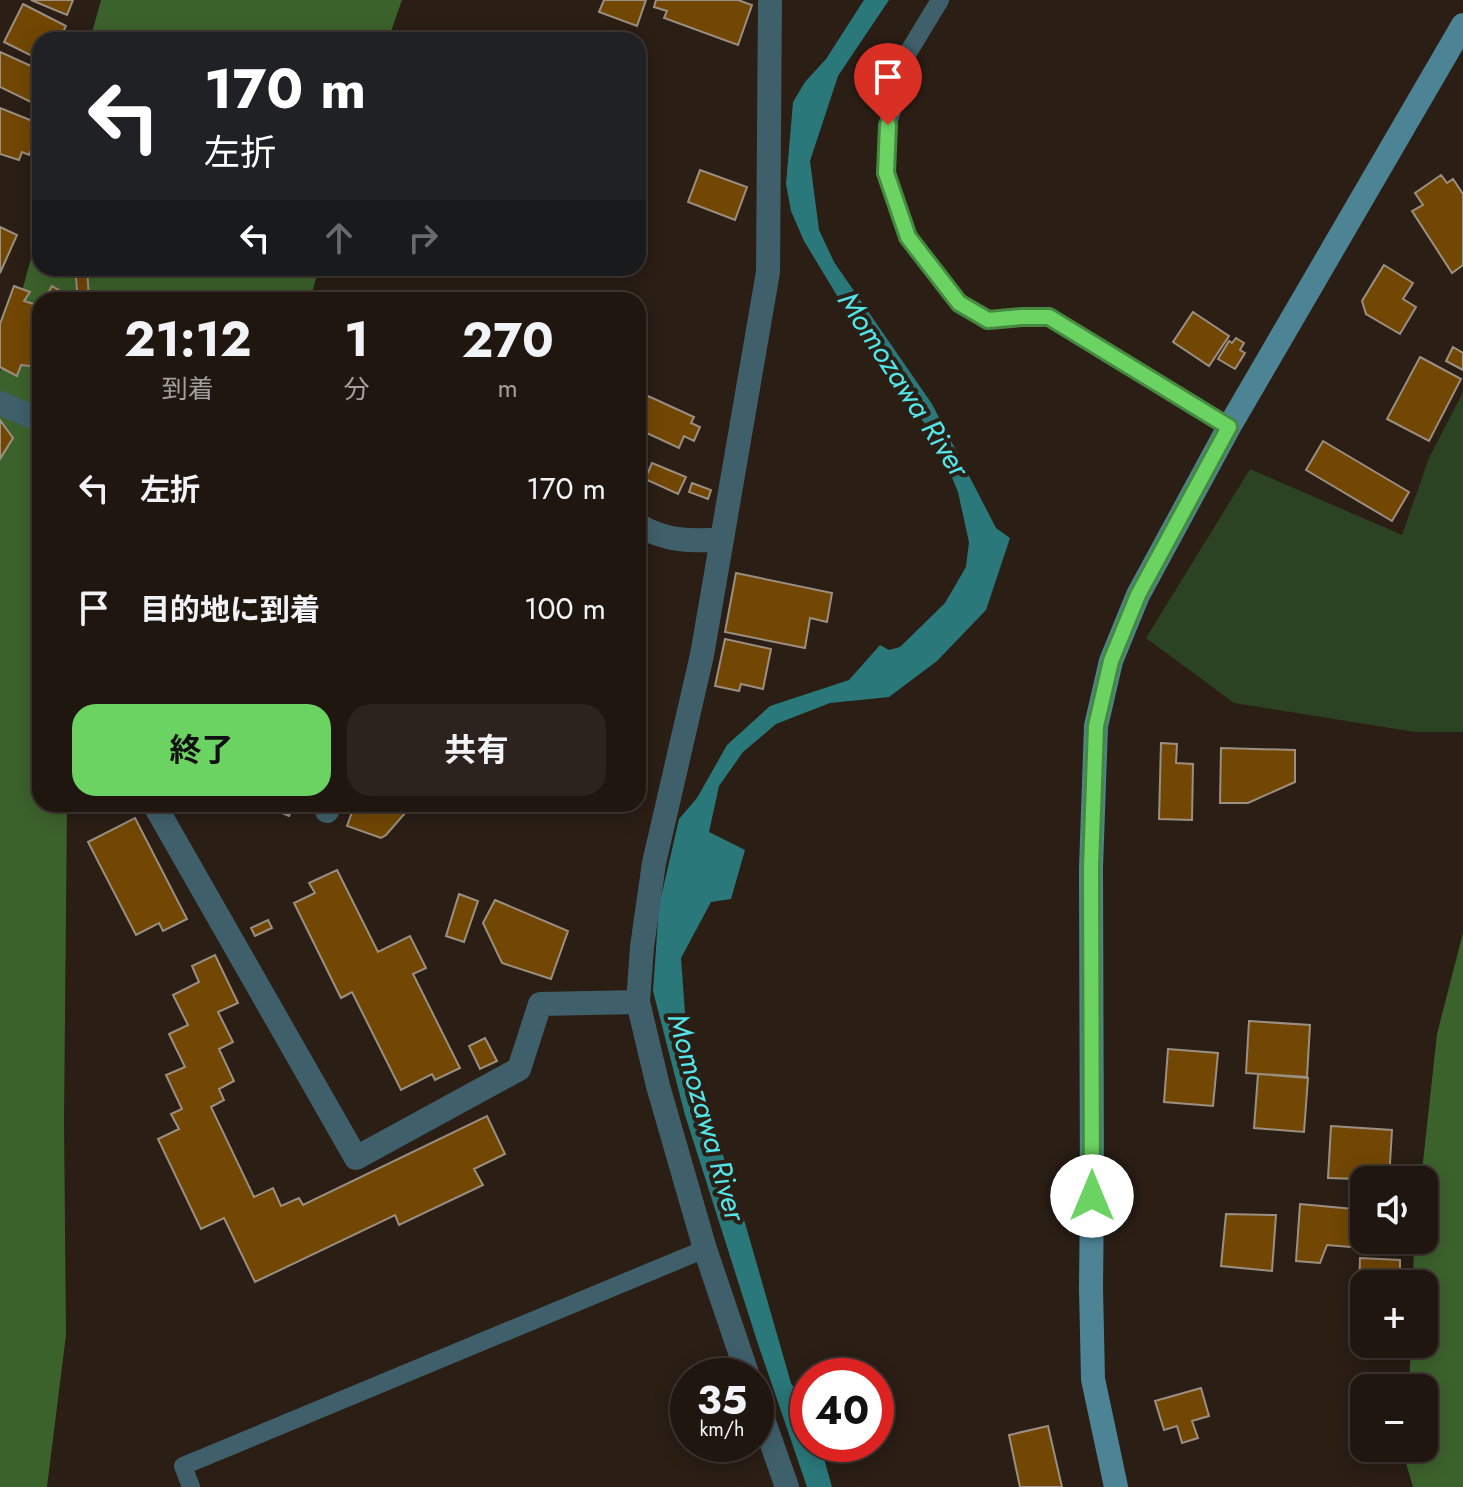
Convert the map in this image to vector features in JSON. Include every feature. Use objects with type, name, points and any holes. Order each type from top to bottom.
[{"type":"street","points":[[742,1358],[705,1249],[658,1086],[638,1002],[654,863],[702,655],[768,272],[770,0]]},
{"type":"street","points":[[1116,1487],[1093,1379],[1091,1288],[1091,868],[1096,726],[1111,661],[1138,595],[1229,427],[1463,25]]},
{"type":"street","points":[[0,403],[32,417]]},
{"type":"street","points":[[646,528],[673,540],[722,539]]},
{"type":"street","points":[[159,812],[356,1158],[519,1069],[540,1004],[638,1002]]},
{"type":"street","points":[[774,1450],[787,1487]]},
{"type":"lane","points":[[940,0],[906,56],[888,125],[886,173],[908,237],[959,303],[988,320],[1049,317],[1229,427]]},
{"type":"lane","points":[[191,1487],[183,1466],[705,1249]]},
{"type":"green space","points":[[101,0],[402,0],[391,32],[92,32]]},
{"type":"green space","points":[[32,254],[32,276],[317,276],[312,292],[32,292],[32,812],[67,812],[66,1335],[47,1487],[0,1487],[0,372]]},
{"type":"green space","points":[[1463,392],[1463,732],[1415,732],[1234,703],[1146,638],[1250,469],[1402,535],[1429,458]]},
{"type":"green space","points":[[1463,933],[1463,1487],[1413,1487],[1406,1463],[1438,1462],[1438,1374],[1410,1374],[1410,1358],[1438,1358],[1438,1270],[1413,1270],[1414,1254],[1438,1254],[1438,1166],[1423,1166],[1437,1034]]},
{"type":"water","name":"Momozawa River","points":[[864,0],[889,0],[838,76],[810,161],[819,230],[834,262],[932,404],[996,528],[1010,538],[986,610],[937,661],[889,697],[830,703],[776,724],[743,752],[719,786],[709,832],[745,850],[731,899],[711,902],[681,958],[686,1027],[790,1380],[790,1437],[774,1391],[774,1358],[763,1358],[757,1341],[685,1115],[653,991],[659,906],[679,819],[697,798],[727,745],[770,706],[849,680],[880,645],[889,650],[900,647],[945,603],[966,567],[969,542],[958,492],[934,434],[907,403],[873,355],[804,241],[791,211],[786,184],[793,102],[805,82],[826,59]]},
{"type":"water","points":[[798,1462],[825,1462],[832,1487],[807,1487]]},
{"type":"building","points":[[31,0],[73,0],[67,15]]},
{"type":"building","points":[[604,0],[646,0],[637,26],[599,12]]},
{"type":"building","points":[[656,0],[738,0],[752,5],[738,45],[664,18],[667,11],[654,7]]},
{"type":"building","points":[[23,4],[66,26],[63,32],[32,32],[32,56],[4,42]]},
{"type":"building","points":[[0,52],[32,66],[32,103],[0,87]]},
{"type":"building","points":[[0,108],[32,121],[29,155],[22,152],[19,160],[0,154]]},
{"type":"building","points":[[700,170],[747,187],[735,220],[688,202]]},
{"type":"building","points":[[1441,175],[1447,183],[1453,179],[1463,194],[1463,265],[1452,273],[1412,211],[1423,205],[1415,193]]},
{"type":"building","points":[[0,227],[17,235],[0,273]]},
{"type":"building","points":[[1384,265],[1413,283],[1403,299],[1416,307],[1400,334],[1366,314],[1362,301]]},
{"type":"building","points":[[76,276],[88,276],[88,292],[77,292]]},
{"type":"building","points":[[14,286],[30,292],[24,301],[32,304],[32,366],[21,365],[17,376],[0,367],[0,324]]},
{"type":"building","points":[[52,286],[62,292],[49,292]]},
{"type":"building","points":[[1193,312],[1229,336],[1209,366],[1173,342]]},
{"type":"building","points":[[1236,338],[1244,343],[1240,350],[1245,353],[1235,369],[1218,359],[1229,341],[1232,343]]},
{"type":"building","points":[[1453,347],[1463,353],[1463,370],[1446,361]]},
{"type":"building","points":[[1420,357],[1461,379],[1429,441],[1387,419]]},
{"type":"building","points":[[648,396],[694,417],[691,423],[700,427],[694,441],[684,436],[679,448],[646,433]]},
{"type":"building","points":[[0,420],[13,438],[0,459]]},
{"type":"building","points":[[1323,441],[1409,492],[1392,521],[1306,470]]},
{"type":"building","points":[[652,463],[686,477],[678,494],[646,479]]},
{"type":"building","points":[[692,483],[711,490],[708,499],[689,492]]},
{"type":"building","points":[[736,573],[832,593],[827,622],[810,618],[805,648],[725,632]]},
{"type":"building","points":[[725,639],[771,649],[763,689],[741,684],[739,691],[715,686]]},
{"type":"building","points":[[1161,743],[1177,744],[1176,763],[1193,764],[1192,820],[1159,819]]},
{"type":"building","points":[[1221,748],[1295,750],[1295,782],[1248,803],[1220,803]]},
{"type":"building","points":[[352,812],[406,812],[381,838],[347,826]]},
{"type":"building","points":[[135,818],[187,919],[163,931],[159,923],[136,935],[88,842]]},
{"type":"building","points":[[337,870],[378,952],[410,936],[426,968],[413,974],[460,1068],[435,1080],[432,1074],[401,1090],[352,992],[341,998],[294,903],[315,893],[309,883]]},
{"type":"building","points":[[459,894],[478,901],[464,942],[446,936]]},
{"type":"building","points":[[495,900],[568,931],[551,979],[502,963],[483,923]]},
{"type":"building","points":[[268,920],[272,928],[255,936],[251,928]]},
{"type":"building","points":[[215,955],[238,1003],[218,1012],[233,1042],[219,1049],[234,1081],[219,1089],[224,1100],[211,1107],[254,1197],[273,1188],[281,1206],[299,1198],[303,1205],[487,1116],[505,1154],[474,1169],[483,1185],[399,1225],[395,1215],[255,1282],[224,1218],[201,1229],[158,1139],[179,1129],[171,1114],[182,1109],[166,1075],[185,1067],[169,1034],[188,1025],[173,995],[199,982],[192,966]]},
{"type":"building","points":[[1249,1021],[1310,1025],[1307,1077],[1246,1073]]},
{"type":"building","points":[[485,1038],[497,1061],[480,1069],[469,1046]]},
{"type":"building","points":[[1168,1049],[1218,1053],[1213,1106],[1164,1102]]},
{"type":"building","points":[[1258,1074],[1308,1078],[1304,1132],[1254,1128]]},
{"type":"building","points":[[1331,1126],[1392,1130],[1390,1166],[1350,1166],[1350,1179],[1328,1178]]},
{"type":"building","points":[[1300,1204],[1350,1209],[1350,1247],[1327,1245],[1320,1263],[1296,1261]]},
{"type":"building","points":[[1226,1214],[1276,1215],[1272,1271],[1221,1266]]},
{"type":"building","points":[[1360,1258],[1400,1260],[1400,1270],[1360,1270]]},
{"type":"building","points":[[1201,1388],[1209,1416],[1192,1421],[1198,1438],[1182,1443],[1177,1426],[1164,1430],[1155,1401]]},
{"type":"building","points":[[1048,1426],[1062,1487],[1020,1487],[1009,1435]]},
{"type":"route","points":[[888,125],[886,173],[908,237],[959,303],[988,320],[1049,317],[1229,427],[1138,595],[1111,661],[1096,726],[1091,868],[1092,1196]]}]
